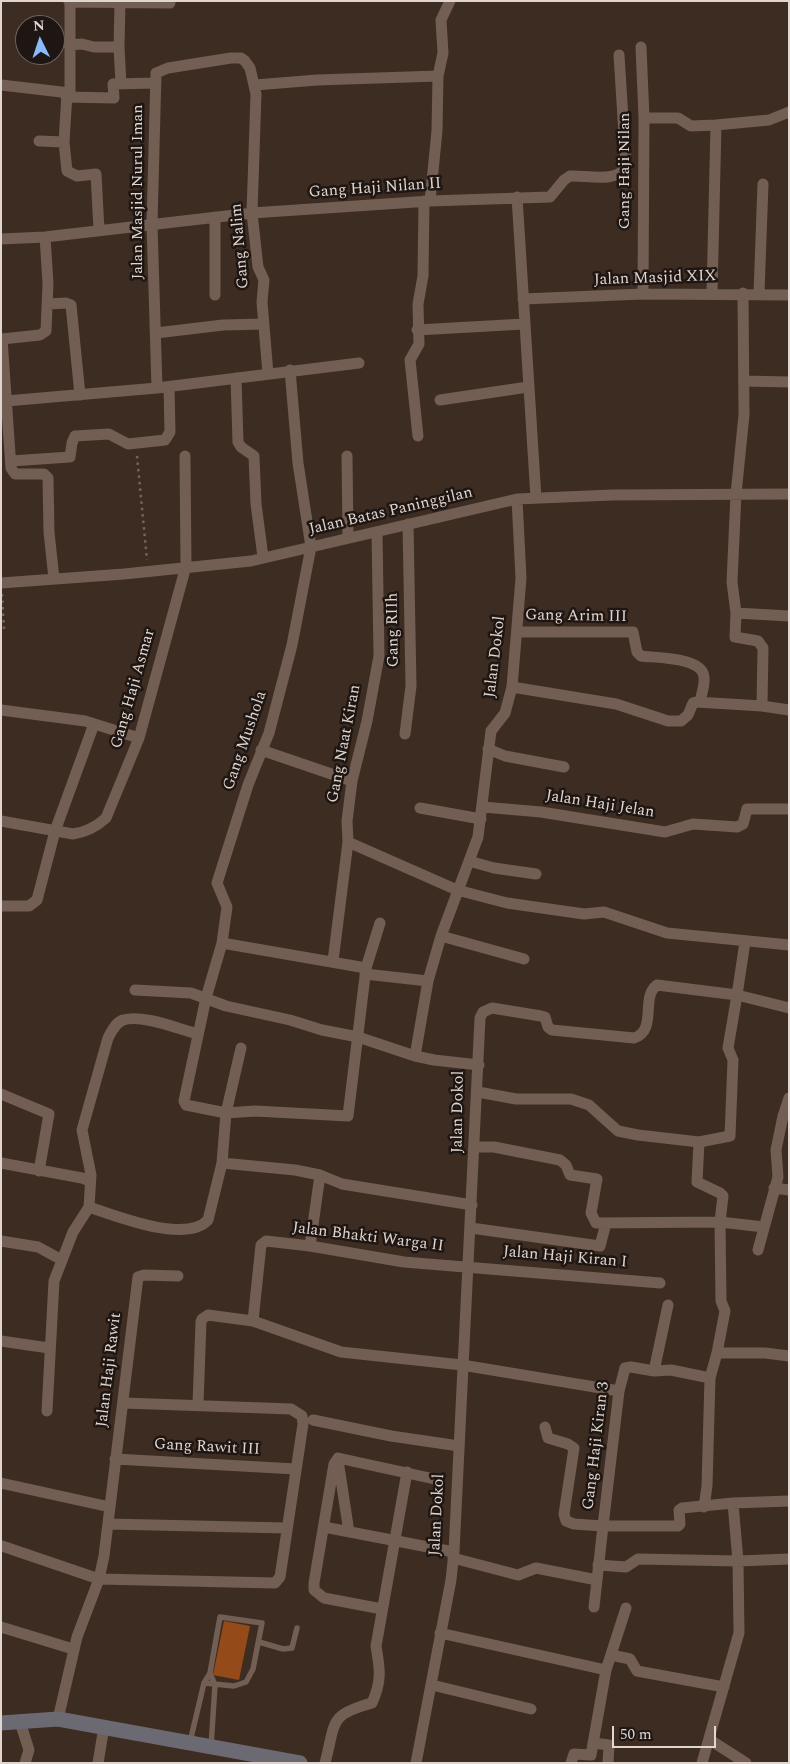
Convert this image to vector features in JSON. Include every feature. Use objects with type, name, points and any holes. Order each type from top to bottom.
[{"type":"main road","points":[[1,1723],[58,1719],[190,1742],[259,1759],[300,1763]]},
{"type":"street","points":[[418,436],[410,360],[419,344],[417,330],[418,304],[424,276],[427,201],[437,130],[438,76],[443,53],[441,20],[450,1]]},
{"type":"street","points":[[99,230],[96,174],[76,176],[66,171],[64,142],[68,95],[70,2],[170,3]]},
{"type":"street","points":[[120,3],[119,47],[121,84]]},
{"type":"street","points":[[69,45],[82,44],[94,48],[119,47]]},
{"type":"street","name":"Gang Haji Nilan","points":[[641,47],[644,118],[643,294]]},
{"type":"street","name":"Gang Haji Nilan II","points":[[1,239],[45,237],[252,214],[427,201],[517,197],[546,198],[554,195],[562,182],[570,176],[615,176],[624,170],[626,166],[619,55]]},
{"type":"street","name":"Jalan Masjid Nurul Iman","points":[[157,388],[152,224],[156,73],[160,70],[232,58]]},
{"type":"street","name":"Gang Nalim","points":[[232,58],[241,58],[245,61],[255,85],[252,214],[258,267],[264,280],[262,302],[268,374]]},
{"type":"street","points":[[255,85],[317,80],[438,76]]},
{"type":"street","points":[[1,85],[68,95],[114,98],[113,84],[156,83]]},
{"type":"street","points":[[644,118],[678,118],[691,126],[716,126],[769,120],[789,112]]},
{"type":"street","points":[[712,293],[716,126]]},
{"type":"street","points":[[39,141],[64,142]]},
{"type":"street","points":[[759,293],[763,184]]},
{"type":"street","points":[[517,197],[536,498]]},
{"type":"street","points":[[214,217],[215,295]]},
{"type":"street","points":[[45,237],[48,304],[47,327],[43,334],[2,339],[11,461],[15,474],[44,474],[48,478],[49,532],[54,579]]},
{"type":"street","points":[[743,293],[744,415],[736,494],[732,582],[736,613],[735,637],[758,641],[763,648],[762,706]]},
{"type":"street","name":"Jalan Masjid XIX","points":[[523,299],[643,294],[759,293],[789,295]]},
{"type":"street","points":[[48,304],[66,303],[71,305],[80,394]]},
{"type":"street","points":[[156,333],[223,325],[264,324]]},
{"type":"street","points":[[417,330],[524,324]]},
{"type":"street","points":[[6,401],[169,387],[290,370],[359,363]]},
{"type":"street","name":"Gang Mushola","points":[[226,1113],[186,1105],[184,1101],[206,998],[222,943],[227,908],[217,883],[248,785],[269,733],[288,664],[311,546],[298,463],[290,370]]},
{"type":"street","points":[[236,378],[238,442],[241,447],[254,456],[256,504],[263,557]]},
{"type":"street","points":[[744,381],[789,382]]},
{"type":"street","points":[[11,461],[70,456],[75,436],[109,434],[125,443],[162,441],[168,437],[170,432],[169,387]]},
{"type":"street","points":[[440,400],[528,387]]},
{"type":"street","name":"Gang Haji Asmar","points":[[1,821],[73,834],[84,832],[97,826],[106,818],[139,738],[186,566],[185,456]]},
{"type":"street","points":[[347,456],[348,538]]},
{"type":"street","name":"Jalan Batas Paninggilan","points":[[1,583],[251,561],[516,499],[789,494]]},
{"type":"street","name":"Jalan Dokol","points":[[416,1763],[432,1685],[453,1555],[479,1065],[416,1056],[428,981],[441,936],[478,837],[491,732],[505,713],[512,687],[521,578],[516,499]]},
{"type":"street","name":"Gang RIIh","points":[[405,734],[412,686],[408,524]]},
{"type":"street","name":"Gang Naat Kiran","points":[[333,961],[348,842],[347,821],[352,781],[367,721],[380,646],[377,532]]},
{"type":"street","points":[[736,613],[789,616]]},
{"type":"street","name":"Gang Arim III","points":[[517,632],[633,632],[637,652],[641,656],[691,662],[699,666],[705,676],[700,702]]},
{"type":"street","points":[[512,687],[616,704],[668,721],[682,721],[688,715],[693,703],[700,702],[762,706],[789,710]]},
{"type":"street","points":[[1,710],[94,724],[139,738]]},
{"type":"street","points":[[1,906],[29,906],[37,900],[54,831],[94,724]]},
{"type":"street","points":[[488,749],[505,756],[564,767]]},
{"type":"street","points":[[262,750],[352,781]]},
{"type":"street","name":"Jalan Haji Jelan","points":[[483,807],[541,812],[665,832],[692,824],[737,828],[743,824],[747,809],[789,810]]},
{"type":"street","points":[[420,808],[481,819]]},
{"type":"street","points":[[348,842],[457,890],[507,903],[584,914],[604,912],[667,933],[745,942],[789,944]]},
{"type":"street","points":[[469,861],[503,870],[536,874]]},
{"type":"street","points":[[226,1113],[256,1111],[348,1116],[366,971],[380,923]]},
{"type":"street","points":[[441,936],[524,959]]},
{"type":"street","points":[[478,1092],[516,1099],[571,1099],[590,1105],[618,1131],[699,1142],[730,1136],[733,1060],[728,1048],[745,942]]},
{"type":"street","points":[[222,943],[333,961],[366,971],[428,981]]},
{"type":"street","points":[[479,1065],[480,1018],[487,1009],[545,1017],[548,1027],[552,1030],[634,1038],[640,1036],[646,1029],[650,994],[652,988],[657,985],[737,995],[789,1008]]},
{"type":"street","points":[[135,990],[175,991],[206,998],[226,1006],[358,1037],[416,1056]]},
{"type":"street","points":[[47,1411],[54,1281],[73,1232],[89,1207],[92,1192],[91,1170],[82,1130],[104,1051],[115,1025],[123,1020],[140,1019],[198,1034]]},
{"type":"street","points":[[89,1207],[140,1224],[185,1230],[203,1226],[208,1220],[222,1164],[226,1113],[241,1048]]},
{"type":"street","points":[[1,1094],[49,1114],[39,1171]]},
{"type":"street","points":[[758,1250],[778,1176],[776,1150],[789,1098]]},
{"type":"street","points":[[699,1142],[697,1182],[723,1196],[720,1222],[721,1301],[725,1308],[717,1353],[710,1378],[707,1486],[704,1507]]},
{"type":"street","points":[[475,1147],[494,1147],[560,1160],[566,1165],[570,1175],[597,1179],[591,1217],[596,1223],[720,1222],[764,1227]]},
{"type":"street","points":[[1,1163],[90,1181]]},
{"type":"street","points":[[222,1164],[295,1170],[320,1175],[342,1184],[472,1205]]},
{"type":"street","points":[[310,1246],[320,1175]]},
{"type":"street","points":[[774,1188],[789,1190]]},
{"type":"street","points":[[471,1228],[600,1246],[606,1223]]},
{"type":"street","points":[[1,1241],[38,1247],[62,1260]]},
{"type":"street","name":"Jalan Bhakti Warga II","points":[[253,1321],[264,1242],[310,1246],[404,1262],[468,1266]]},
{"type":"street","name":"Jalan Haji Kiran I","points":[[468,1266],[660,1283]]},
{"type":"street","name":"Jalan Haji Rawit","points":[[58,1719],[73,1649],[99,1579],[124,1404],[138,1277],[144,1275],[178,1276]]},
{"type":"street","points":[[654,1372],[668,1305]]},
{"type":"street","points":[[198,1404],[202,1319],[208,1315],[253,1321],[341,1352],[462,1365],[619,1391]]},
{"type":"street","points":[[1,1341],[49,1348]]},
{"type":"street","points":[[717,1353],[765,1353],[789,1356]]},
{"type":"street","name":"Gang Haji Kiran 3","points":[[594,1607],[619,1391],[623,1372],[627,1367],[654,1372],[671,1370],[710,1378]]},
{"type":"street","points":[[2,1546],[99,1579],[275,1583],[280,1577],[303,1424],[302,1416],[291,1408],[198,1404],[124,1404]]},
{"type":"street","points":[[313,1420],[391,1436],[459,1446]]},
{"type":"street","points":[[545,1427],[548,1438],[568,1444],[574,1448],[564,1514],[566,1521],[574,1524],[678,1526],[680,1524],[680,1509],[733,1503],[789,1501]]},
{"type":"street","points":[[338,1458],[439,1480]]},
{"type":"street","points":[[338,1458],[334,1464],[314,1590],[324,1598],[382,1609]]},
{"type":"street","points":[[338,1458],[349,1532]]},
{"type":"street","name":"Gang Rawit III","points":[[115,1459],[296,1469]]},
{"type":"street","points":[[325,1763],[336,1718],[344,1711],[372,1703],[379,1688],[380,1673],[376,1646],[407,1472]]},
{"type":"street","points":[[1,1483],[110,1507]]},
{"type":"street","points":[[702,1763],[739,1633],[738,1561],[733,1503]]},
{"type":"street","points":[[108,1524],[286,1528]]},
{"type":"street","points":[[324,1527],[394,1540],[518,1574],[536,1568],[597,1580]]},
{"type":"street","points":[[598,1565],[626,1568],[638,1559],[738,1561],[789,1559]]},
{"type":"street","points":[[572,1763],[574,1754],[590,1755],[606,1670],[626,1608]]},
{"type":"street","points":[[1,1627],[73,1649]]},
{"type":"street","points":[[440,1633],[606,1670]]},
{"type":"street","points":[[611,1655],[630,1659],[637,1670],[724,1688]]},
{"type":"street","points":[[432,1685],[531,1709]]},
{"type":"street","points":[[20,1722],[29,1750],[26,1763]]},
{"type":"street","points":[[98,1763],[104,1727]]},
{"type":"street","points":[[710,1740],[746,1763]]},
{"type":"street","points":[[593,1743],[609,1745],[611,1750],[608,1763]]},
{"type":"lane","points":[[190,1742],[204,1683],[210,1673],[220,1617],[262,1624],[250,1678],[246,1682],[234,1686],[204,1683]]},
{"type":"lane","points":[[259,1642],[283,1649],[292,1648],[297,1628]]},
{"type":"lane","points":[[210,1673],[215,1685],[210,1747]]},
{"type":"path","points":[[136,443],[148,571]]},
{"type":"path","points":[[2,592],[4,629]]},
{"type":"building","points":[[224,1621],[250,1626],[239,1680],[213,1675]]}]
